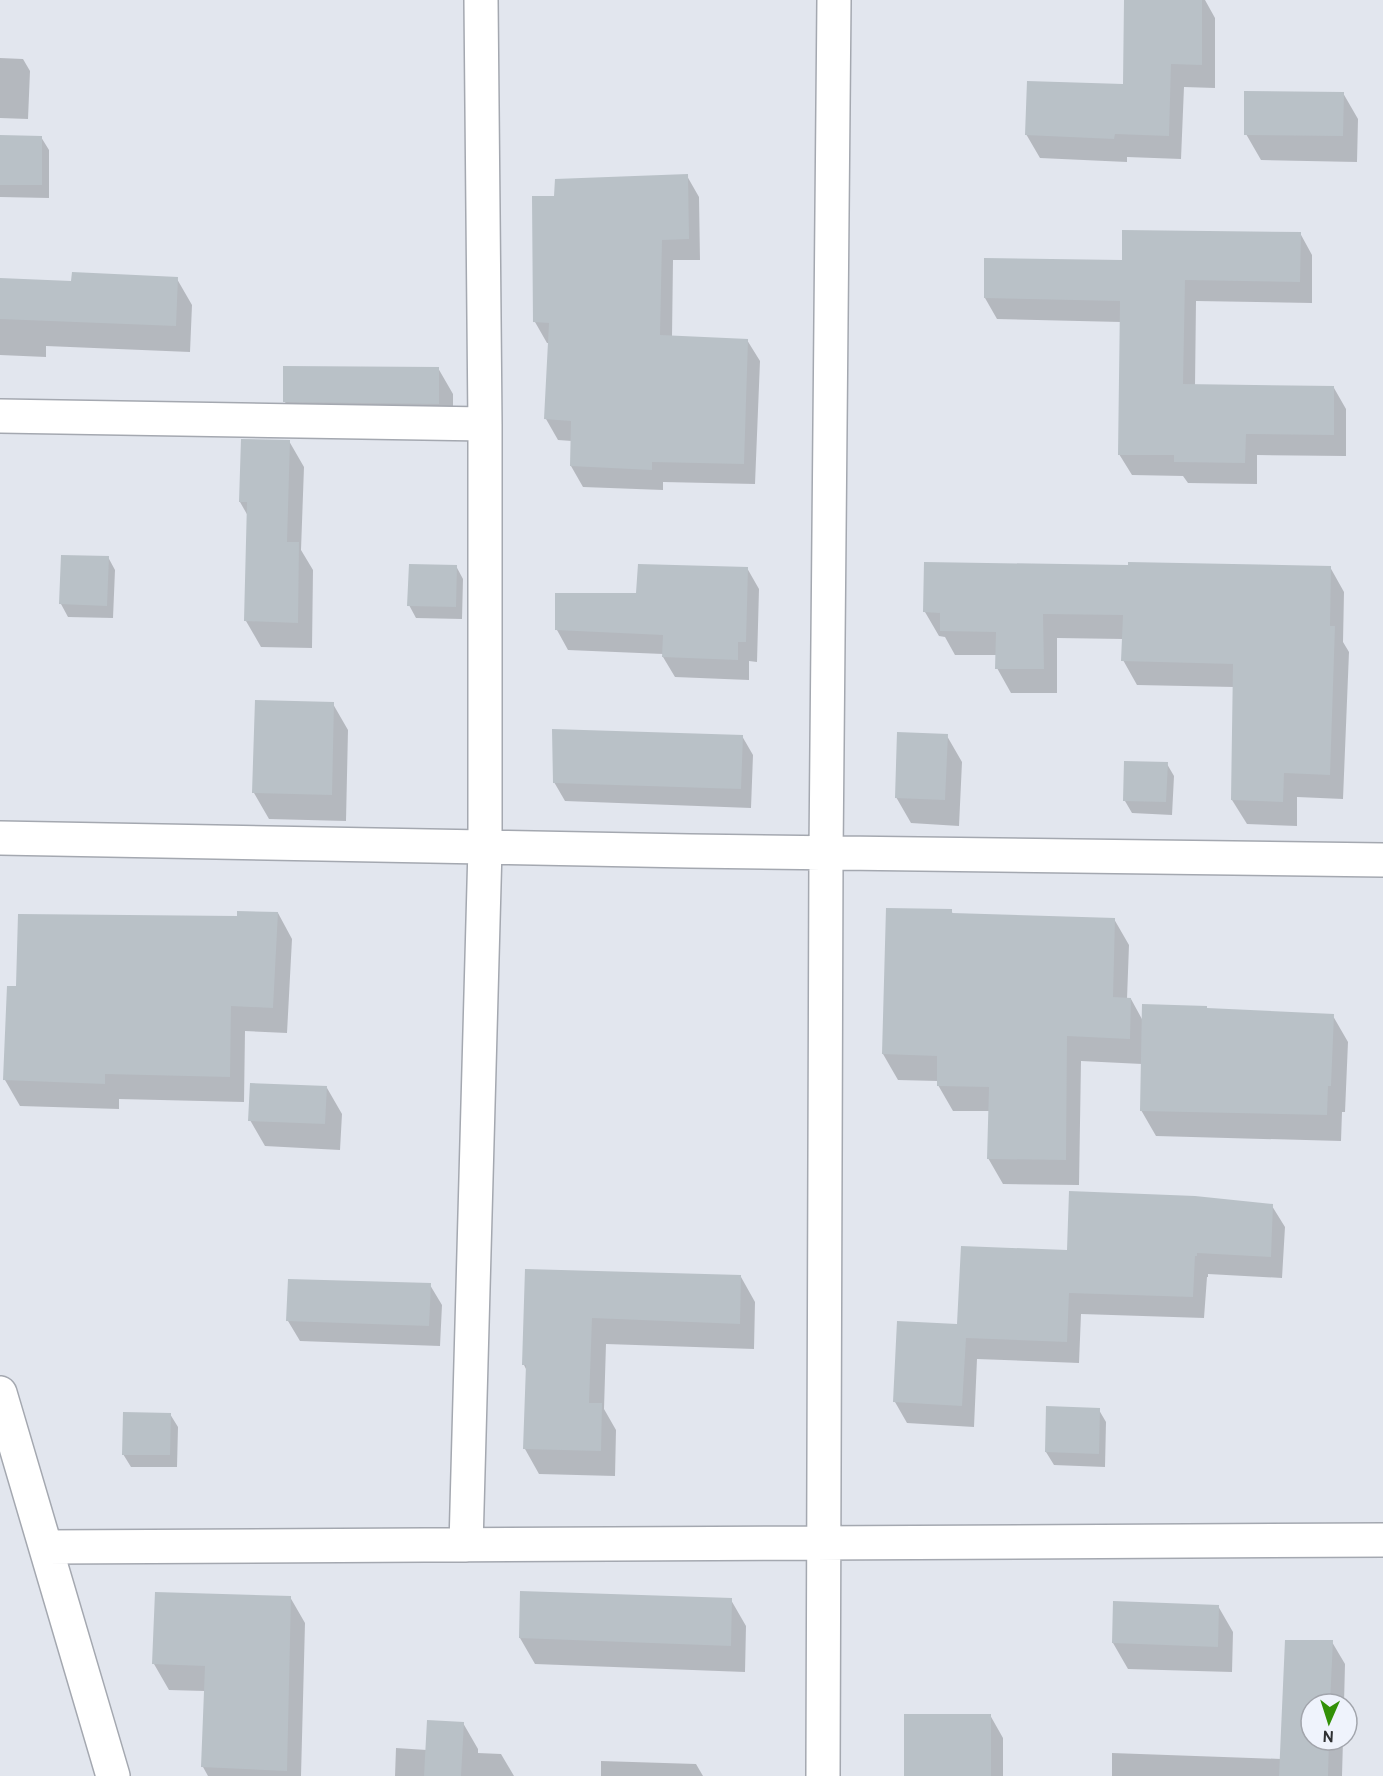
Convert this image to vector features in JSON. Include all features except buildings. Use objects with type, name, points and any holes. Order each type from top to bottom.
[{"type":"street","points":[[466,1545],[485,848],[482,0]]},
{"type":"street","points":[[823,1776],[826,852],[834,0]]},
{"type":"street","points":[[0,416],[485,424]]},
{"type":"street","points":[[0,838],[485,848],[1383,860]]},
{"type":"street","points":[[0,1393],[113,1776]]},
{"type":"street","points":[[46,1547],[1383,1540]]}]
